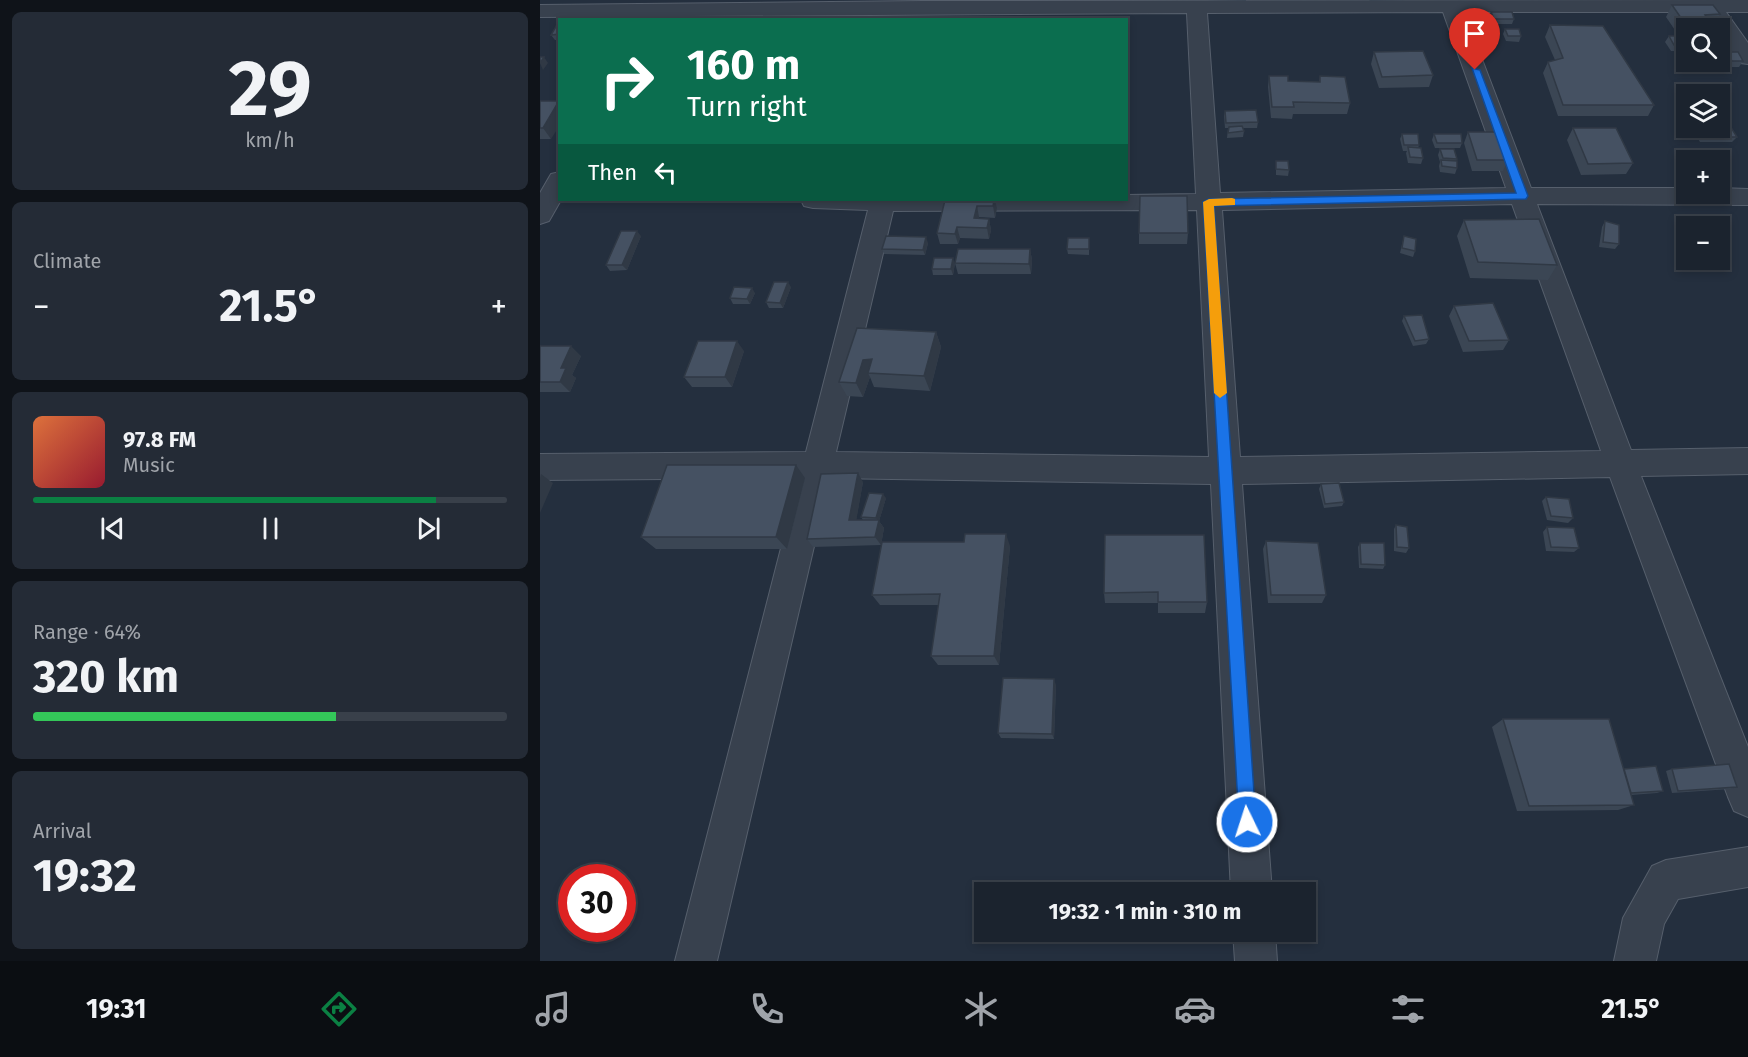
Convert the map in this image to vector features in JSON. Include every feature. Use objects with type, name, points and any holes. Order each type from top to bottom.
[{"type":"street","points":[[540,11],[923,9],[1084,3],[1710,3],[1748,6]]},
{"type":"street","points":[[1710,3],[1748,58]]},
{"type":"street","points":[[1196,4],[1251,882]]},
{"type":"street","points":[[1450,4],[1748,797]]},
{"type":"street","points":[[540,215],[553,186]]},
{"type":"street","points":[[696,961],[883,201],[1209,202],[1523,196],[1748,197]]},
{"type":"street","points":[[540,467],[818,465],[1225,471],[1748,461]]},
{"type":"street","points":[[1635,961],[1644,918],[1666,880],[1748,867]]},
{"type":"street","points":[[1255,942],[1256,961]]},
{"type":"building","points":[[1672,5],[1713,5],[1720,14],[1705,15],[1707,18],[1681,18]]},
{"type":"building","points":[[1491,12],[1512,12],[1514,19],[1494,19]]},
{"type":"building","points":[[1474,18],[1488,18],[1496,35],[1481,35]]},
{"type":"building","points":[[558,23],[558,34],[551,35]]},
{"type":"building","points":[[1550,25],[1603,26],[1654,105],[1563,105],[1548,62],[1563,58]]},
{"type":"building","points":[[1505,29],[1519,29],[1521,36],[1508,36]]},
{"type":"building","points":[[1669,36],[1676,36],[1676,45]]},
{"type":"building","points":[[1423,51],[1433,75],[1382,77],[1374,52]]},
{"type":"building","points":[[1730,52],[1738,52],[1743,61],[1732,61]]},
{"type":"building","points":[[1269,76],[1288,76],[1288,81],[1320,82],[1320,76],[1345,77],[1350,103],[1293,102],[1294,107],[1272,107]]},
{"type":"building","points":[[540,101],[558,101],[543,128],[540,128]]},
{"type":"building","points":[[1256,110],[1258,122],[1226,123],[1225,111]]},
{"type":"building","points":[[1242,126],[1244,131],[1228,133],[1229,127]]},
{"type":"building","points":[[1730,126],[1737,137],[1730,137]]},
{"type":"building","points":[[1573,128],[1616,128],[1633,163],[1588,164]]},
{"type":"building","points":[[1468,132],[1500,132],[1508,160],[1477,160]]},
{"type":"building","points":[[1402,134],[1418,134],[1419,145],[1404,145]]},
{"type":"building","points":[[1434,134],[1461,134],[1462,143],[1437,143]]},
{"type":"building","points":[[1408,147],[1421,148],[1423,158],[1410,157]]},
{"type":"building","points":[[1440,149],[1454,149],[1457,159],[1443,158]]},
{"type":"building","points":[[1441,160],[1457,161],[1457,168],[1442,166]]},
{"type":"building","points":[[1276,161],[1288,161],[1289,170],[1276,169]]},
{"type":"building","points":[[1140,196],[1187,196],[1188,233],[1139,233]]},
{"type":"building","points":[[945,201],[994,201],[993,206],[977,206],[974,218],[989,219],[987,228],[957,227],[955,234],[937,233]]},
{"type":"building","points":[[1539,219],[1557,265],[1478,262],[1464,220]]},
{"type":"building","points":[[1605,221],[1619,225],[1619,244],[1603,242]]},
{"type":"building","points":[[621,231],[637,231],[622,265],[606,265]]},
{"type":"building","points":[[886,236],[926,237],[923,250],[882,249]]},
{"type":"building","points":[[1404,236],[1416,239],[1415,251],[1402,248]]},
{"type":"building","points":[[1068,238],[1089,238],[1089,249],[1067,249]]},
{"type":"building","points":[[958,249],[1030,249],[1029,264],[955,263]]},
{"type":"building","points":[[934,258],[953,258],[951,269],[932,269]]},
{"type":"building","points":[[774,282],[788,282],[780,303],[766,302]]},
{"type":"building","points":[[734,287],[752,288],[747,299],[730,298]]},
{"type":"building","points":[[1493,303],[1509,340],[1469,341],[1454,306]]},
{"type":"building","points":[[1422,315],[1429,339],[1415,341],[1404,316]]},
{"type":"building","points":[[857,328],[936,332],[924,376],[868,373],[872,359],[863,360],[856,383],[839,382]]},
{"type":"building","points":[[698,341],[737,341],[725,377],[684,377]]},
{"type":"building","points":[[540,346],[571,346],[561,368],[566,368],[560,382],[540,382]]},
{"type":"building","points":[[667,465],[796,465],[776,537],[641,537]]},
{"type":"building","points":[[858,473],[849,520],[879,520],[875,537],[807,539],[821,474]]},
{"type":"building","points":[[1339,483],[1344,502],[1325,504],[1321,484]]},
{"type":"building","points":[[869,493],[883,494],[876,518],[861,517]]},
{"type":"building","points":[[1546,497],[1569,499],[1573,518],[1551,516]]},
{"type":"building","points":[[1396,525],[1407,527],[1409,548],[1397,547]]},
{"type":"building","points":[[1547,527],[1574,528],[1579,548],[1551,547]]},
{"type":"building","points":[[965,534],[1006,534],[994,656],[931,656],[940,594],[872,595],[882,542],[964,542]]},
{"type":"building","points":[[1105,535],[1204,535],[1207,602],[1158,602],[1158,592],[1104,593]]},
{"type":"building","points":[[1266,541],[1318,543],[1326,595],[1271,595]]},
{"type":"building","points":[[1360,543],[1384,543],[1385,565],[1361,564]]},
{"type":"building","points":[[1003,678],[1054,679],[1052,734],[998,733]]},
{"type":"building","points":[[1503,719],[1609,719],[1634,805],[1529,806]]},
{"type":"building","points":[[1729,764],[1737,787],[1678,791],[1672,769]]},
{"type":"building","points":[[1656,766],[1663,791],[1631,793],[1624,769]]},
{"type":"slow traffic","points":[[1220,393],[1209,202],[1232,202]]},
{"type":"route","points":[[1247,822],[1209,202],[1523,196],[1475,70]]}]
